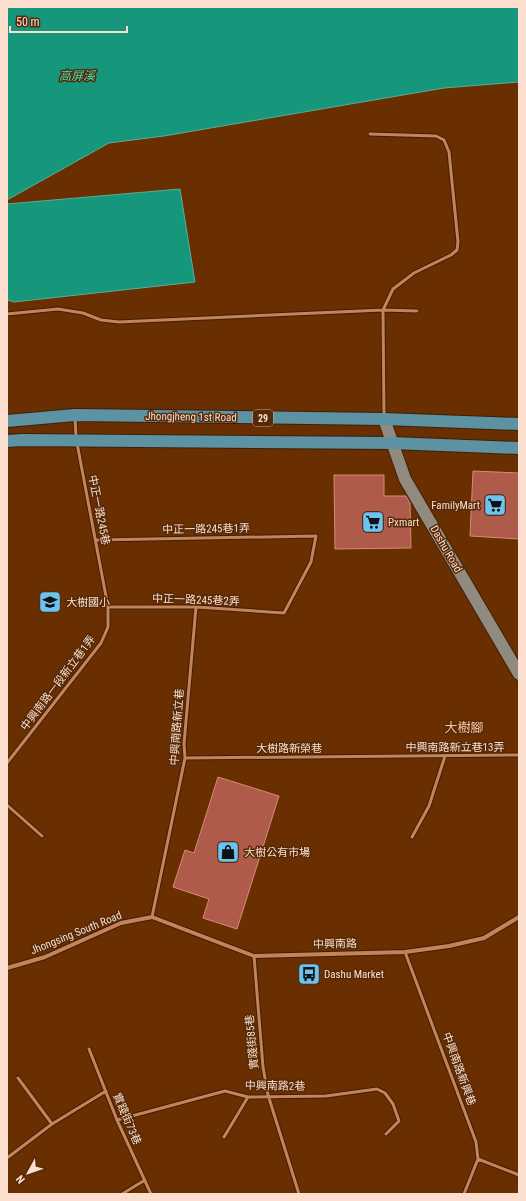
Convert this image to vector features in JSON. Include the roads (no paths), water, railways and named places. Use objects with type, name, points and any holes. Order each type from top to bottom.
[{"type":"main road","name":"Jhongjheng 1st Road","points":[[7,421],[75,415],[384,419],[519,424]]},
{"type":"main road","name":"29","points":[[7,441],[392,443],[519,448]]},
{"type":"street","name":"Dashu Road","points":[[384,419],[405,479],[519,674]]},
{"type":"street","name":"中興南路","points":[[152,917],[254,956],[405,952],[450,946],[484,938],[519,917]]},
{"type":"street","name":"Jhongsing South Road","points":[[7,968],[45,956],[122,923],[152,917]]},
{"type":"lane","points":[[370,134],[436,136],[444,140],[449,152],[458,242],[457,250],[451,255],[414,273],[393,289],[382,310],[384,419]]},
{"type":"lane","points":[[7,314],[58,309],[83,313],[100,320],[119,322],[382,310],[417,311]]},
{"type":"lane","name":"中正一路245巷","points":[[75,415],[76,441],[108,607]]},
{"type":"lane","name":"中正一路245巷1弄","points":[[96,540],[316,536],[311,562],[284,613]]},
{"type":"lane","name":"中正一路245巷2弄","points":[[108,607],[196,607],[284,613]]},
{"type":"lane","name":"中興南路一段新立巷1弄","points":[[7,763],[101,643],[108,627],[108,607]]},
{"type":"lane","name":"中興南路新立巷","points":[[152,917],[185,758],[184,744],[196,607]]},
{"type":"lane","name":"中興南路新立巷13弄","points":[[392,756],[519,755]]},
{"type":"lane","name":"大樹路新榮巷","points":[[185,758],[392,756]]},
{"type":"lane","points":[[412,837],[429,806],[445,756]]},
{"type":"lane","points":[[7,805],[42,836]]},
{"type":"lane","name":"中興南路新興巷","points":[[405,952],[476,1142],[478,1159]]},
{"type":"lane","name":"實踐街85巷","points":[[254,956],[263,1067],[268,1095],[299,1194]]},
{"type":"lane","name":"實踐街73巷","points":[[89,1049],[118,1120],[151,1194]]},
{"type":"lane","points":[[18,1078],[52,1124]]},
{"type":"lane","name":"中興南路2巷","points":[[118,1120],[225,1091],[248,1096],[326,1096],[377,1090],[385,1093],[393,1104],[399,1121],[386,1134]]},
{"type":"lane","points":[[7,1158],[52,1124],[106,1091]]},
{"type":"lane","points":[[224,1137],[248,1096]]},
{"type":"lane","points":[[464,1194],[478,1159],[519,1175]]},
{"type":"lane","points":[[122,1194],[145,1180]]},
{"type":"water","name":"高屏溪","points":[[7,7],[519,7],[519,82],[444,88],[164,136],[109,143],[7,200]]},
{"type":"water","points":[[180,189],[195,282],[14,302],[7,300],[7,204]]},
{"type":"place","name":"FamilyMart","points":[[495,505]]},
{"type":"place","name":"Pxmart","points":[[373,522]]},
{"type":"place","name":"大樹國小","points":[[50,602]]},
{"type":"place","name":"大樹公有市場","points":[[228,852]]},
{"type":"place","name":"Dashu Market","points":[[309,974]]},
{"type":"district","name":"大樹腳","points":[[464,727]]}]
